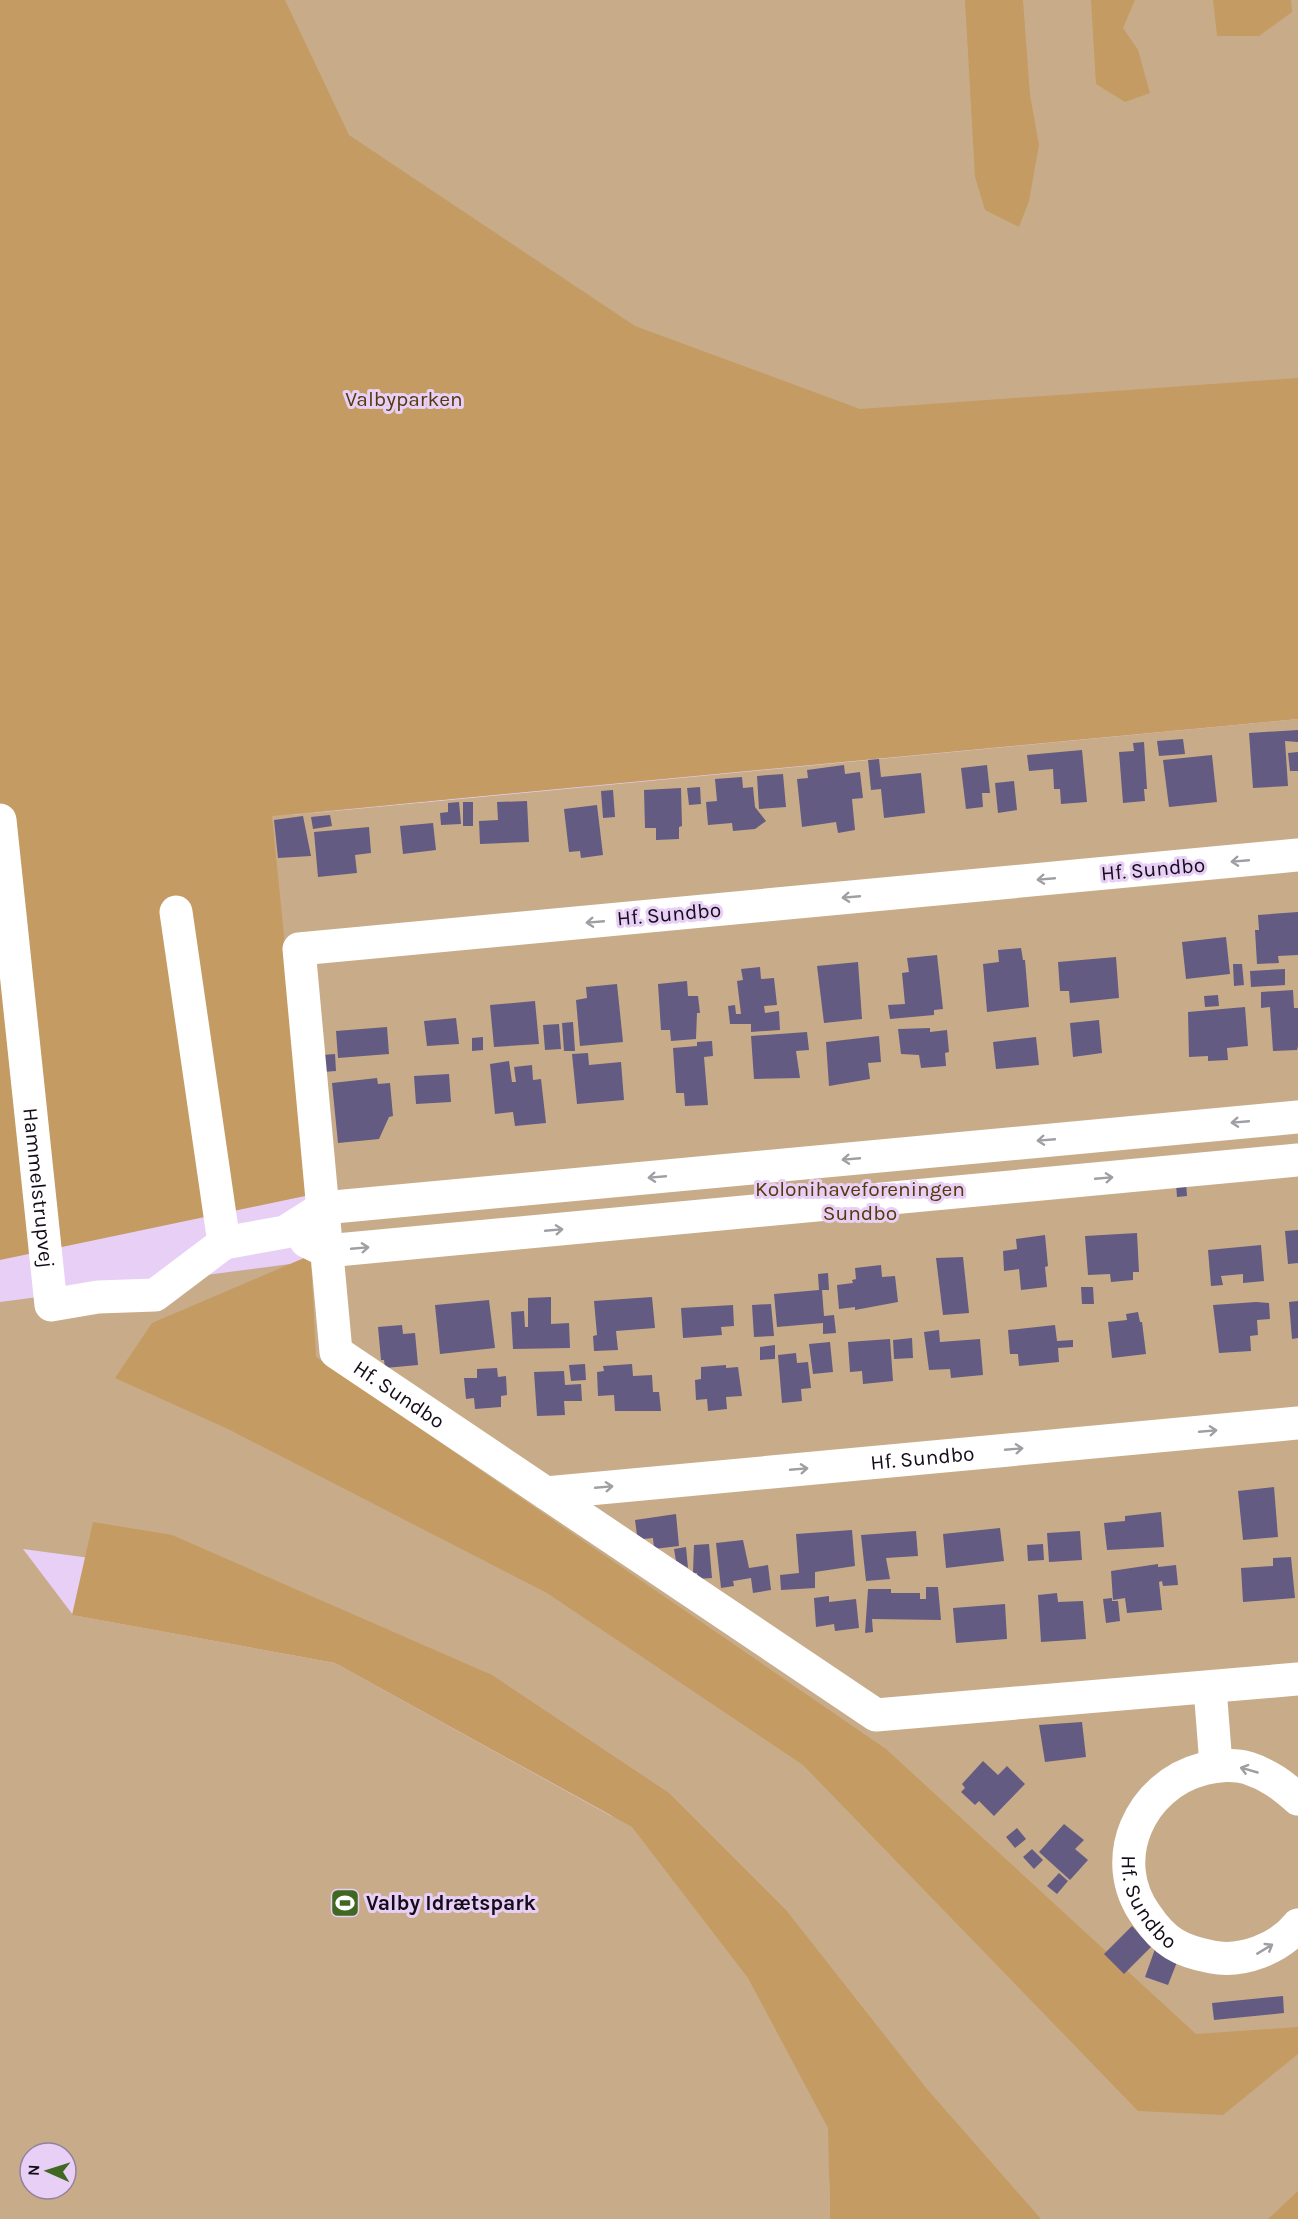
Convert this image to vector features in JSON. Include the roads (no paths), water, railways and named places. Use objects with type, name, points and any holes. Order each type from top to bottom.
[{"type":"street","name":"Hammelstrupvej","points":[[0,820],[51,1305],[98,1297],[155,1295],[224,1243],[285,1232]]},
{"type":"street","name":"Hf. Sundbo","points":[[1298,855],[299,949],[336,1352],[876,1715],[1210,1689],[1298,1679]]},
{"type":"street","points":[[176,912],[224,1243]]},
{"type":"street","points":[[285,1232],[323,1208],[1298,1117]]},
{"type":"street","points":[[1159,1130],[1164,1172]]},
{"type":"street","points":[[285,1232],[326,1251],[1298,1160]]},
{"type":"street","name":"Hf. Sundbo","points":[[546,1493],[1298,1423]]},
{"type":"street","points":[[1210,1689],[1216,1765]]},
{"type":"street","name":"Hf. Sundbo","points":[[1298,1799],[1277,1780],[1246,1767],[1216,1765],[1185,1773],[1149,1802],[1132,1832],[1127,1868],[1135,1900],[1159,1934],[1186,1952],[1226,1960],[1259,1953],[1298,1925]]},
{"type":"place","name":"Valby Idrætspark","points":[[345,1903]]},
{"type":"park label","name":"Valbyparken","points":[[404,399]]},
{"type":"park label","name":"Kolonihaveforeningen Sundbo","points":[[860,1201]]}]
